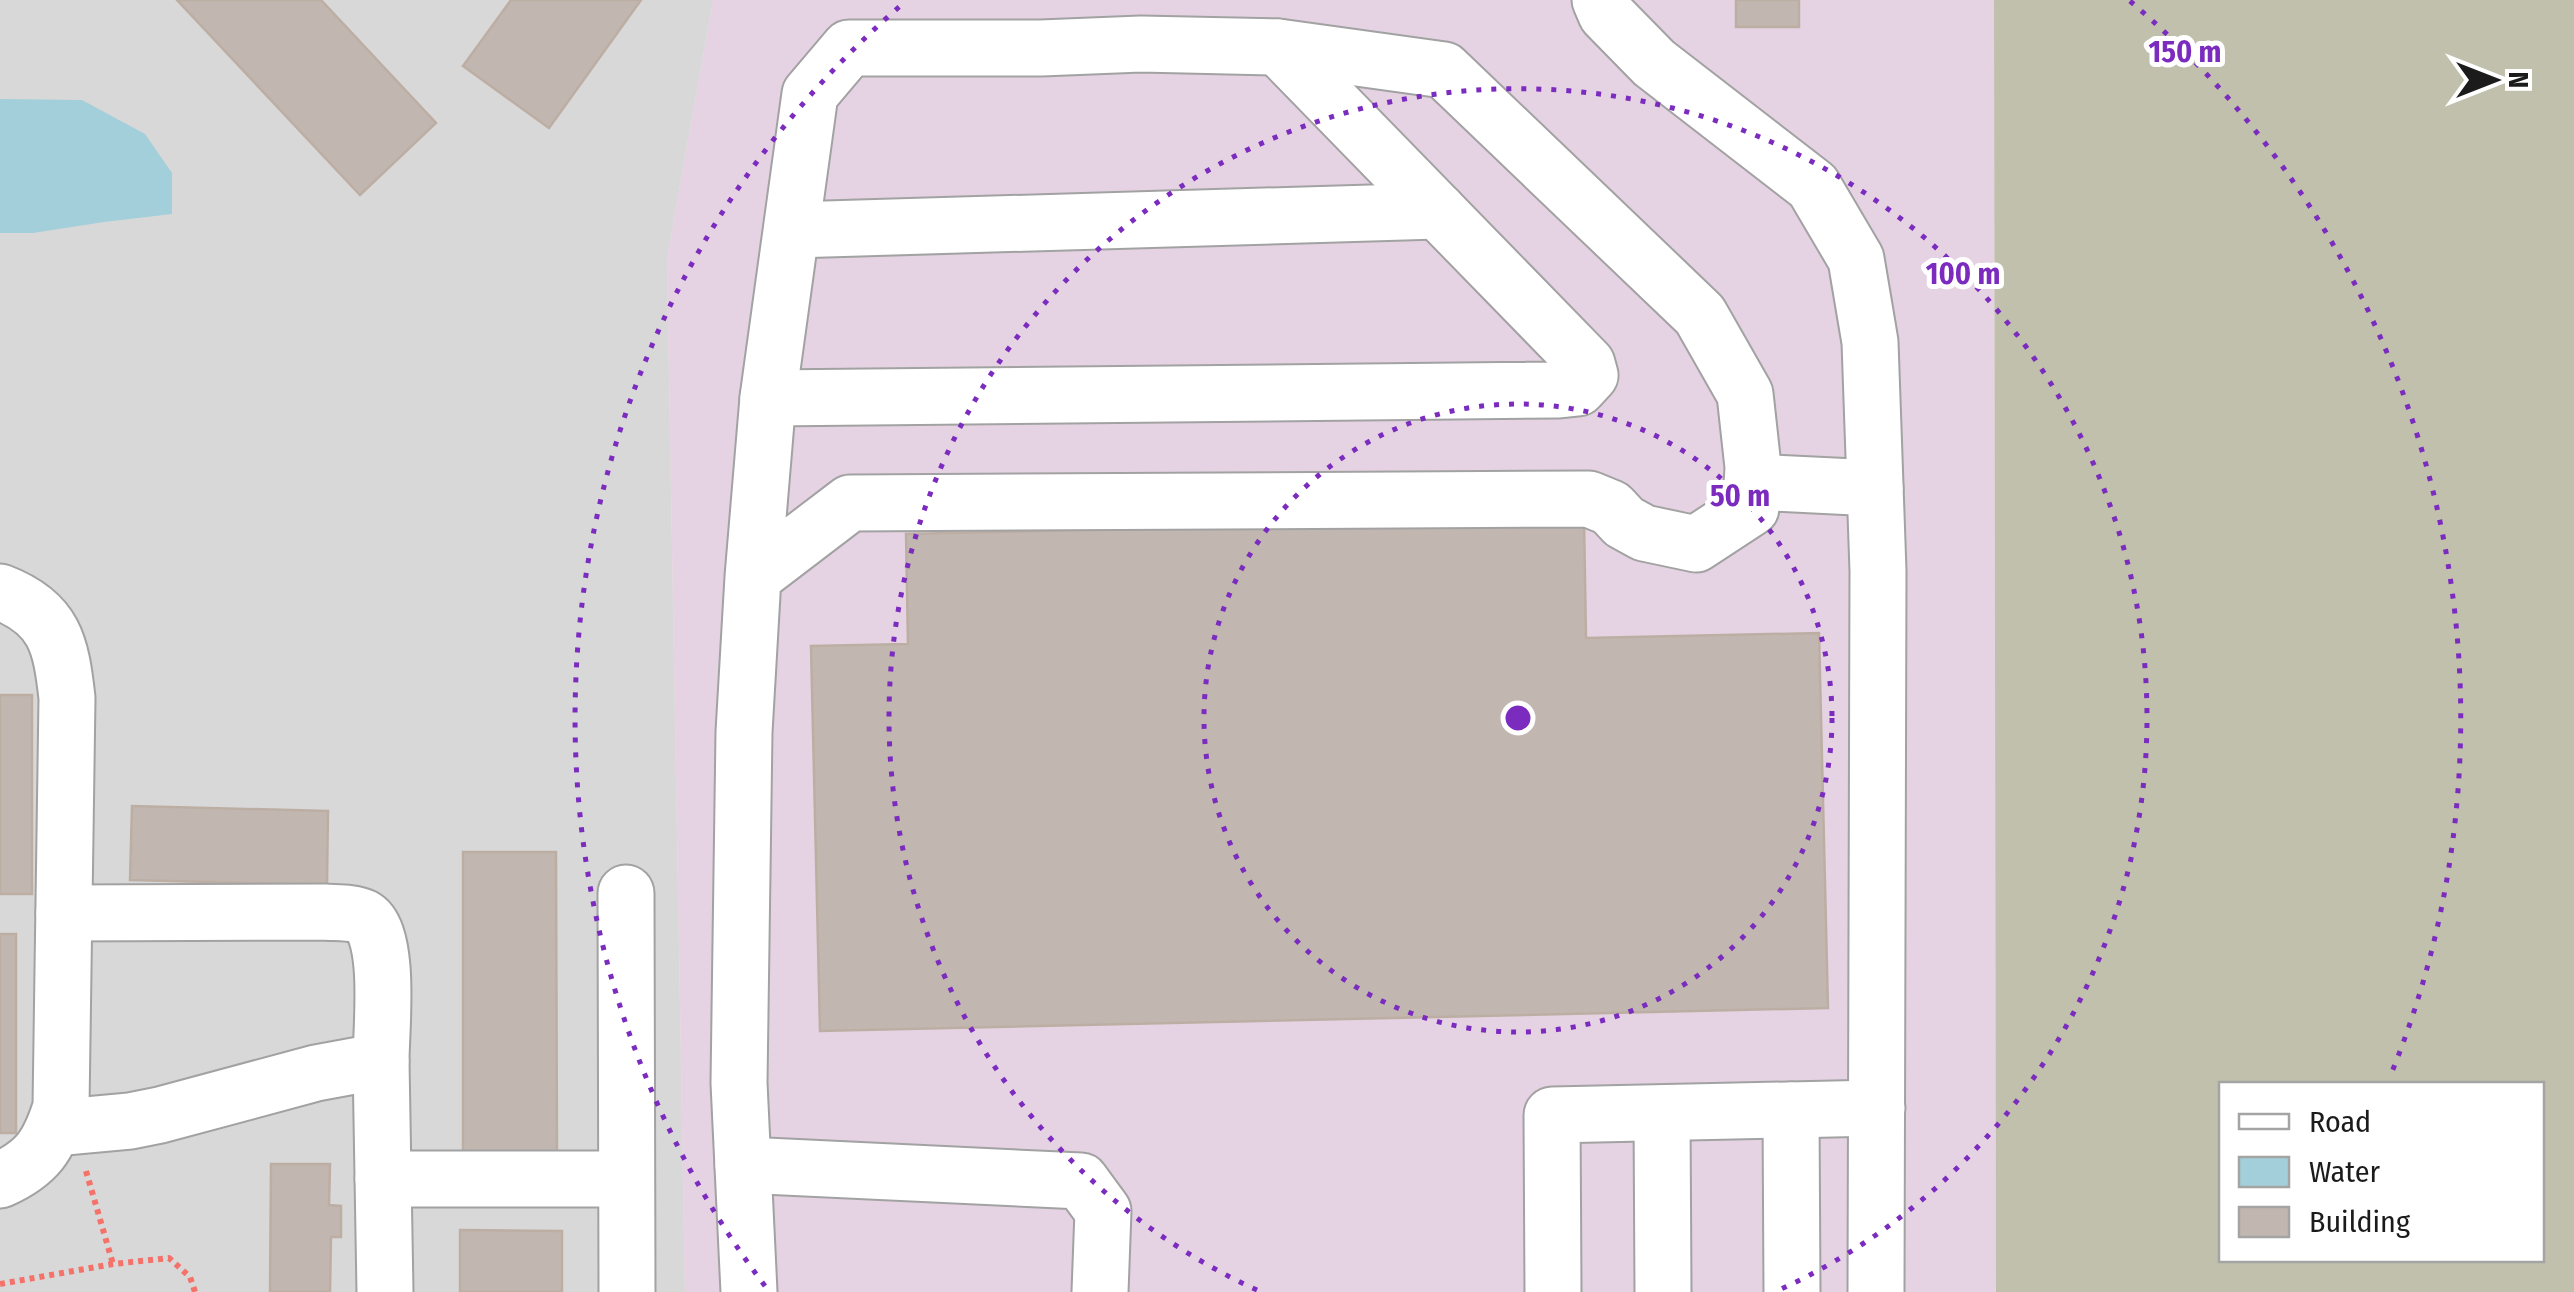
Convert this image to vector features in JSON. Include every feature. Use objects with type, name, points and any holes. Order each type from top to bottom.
[{"type":"street","points":[[1600,0],[1606,14],[1654,63],[1813,186],[1856,259],[1870,342],[1878,571],[1876,1292]]},
{"type":"street","points":[[748,1292],[740,1083],[744,732],[753,577],[768,398],[810,94],[849,48],[1041,48],[1142,22],[1278,47],[1444,70],[1700,315],[1744,394],[1753,466],[1751,508],[1696,544],[1644,533],[1624,522],[1611,508],[1590,499],[850,503],[753,577]]},
{"type":"street","points":[[768,398],[1578,388],[1590,375],[1587,364],[1278,47]]},
{"type":"street","points":[[792,230],[1438,211]]},
{"type":"street","points":[[1752,482],[1875,488]]},
{"type":"street","points":[[0,592],[26,602],[46,623],[62,655],[68,698],[61,1107],[64,1128]]},
{"type":"street","points":[[626,892],[626,1292]]},
{"type":"street","points":[[64,913],[324,912],[361,916],[370,923],[378,938],[382,964],[386,1292]]},
{"type":"street","points":[[0,1180],[33,1160],[64,1128],[160,1115],[381,1061]]},
{"type":"street","points":[[1553,1292],[1552,1114],[1876,1108]]},
{"type":"street","points":[[1790,1110],[1792,1292]]},
{"type":"street","points":[[1662,1112],[1663,1292]]},
{"type":"street","points":[[743,1165],[1081,1181],[1102,1211],[1100,1292]]},
{"type":"street","points":[[383,1178],[626,1178]]},
{"type":"path","points":[[64,1128],[113,1264]]},
{"type":"path","points":[[0,1284],[170,1258],[190,1277],[195,1292]]},
{"type":"shaded area","points":[[0,0],[713,0],[667,259],[685,1292],[0,1292]]},
{"type":"shaded area","points":[[713,0],[1994,0],[1996,1292],[685,1292],[667,259]]},
{"type":"shaded area","points":[[1994,0],[2574,0],[2574,1292],[1996,1292]]},
{"type":"water","points":[[0,99],[82,100],[145,134],[172,173],[172,214],[33,233],[0,233]]},
{"type":"building","points":[[177,0],[321,0],[436,123],[360,195]]},
{"type":"building","points":[[511,0],[641,0],[549,128],[463,66]]},
{"type":"building","points":[[1736,0],[1799,0],[1799,27],[1736,27]]},
{"type":"building","points":[[1584,519],[1586,638],[1819,633],[1828,1008],[820,1031],[811,646],[908,644],[906,534]]},
{"type":"building","points":[[0,695],[32,695],[32,894],[0,894]]},
{"type":"building","points":[[132,806],[328,811],[327,885],[130,880]]},
{"type":"building","points":[[463,852],[556,852],[557,1156],[463,1157]]},
{"type":"building","points":[[0,934],[16,934],[16,1133],[0,1133]]},
{"type":"building","points":[[271,1164],[330,1164],[329,1205],[341,1206],[341,1237],[331,1237],[330,1292],[270,1292]]},
{"type":"building","points":[[460,1230],[562,1231],[562,1292],[460,1292]]}]
